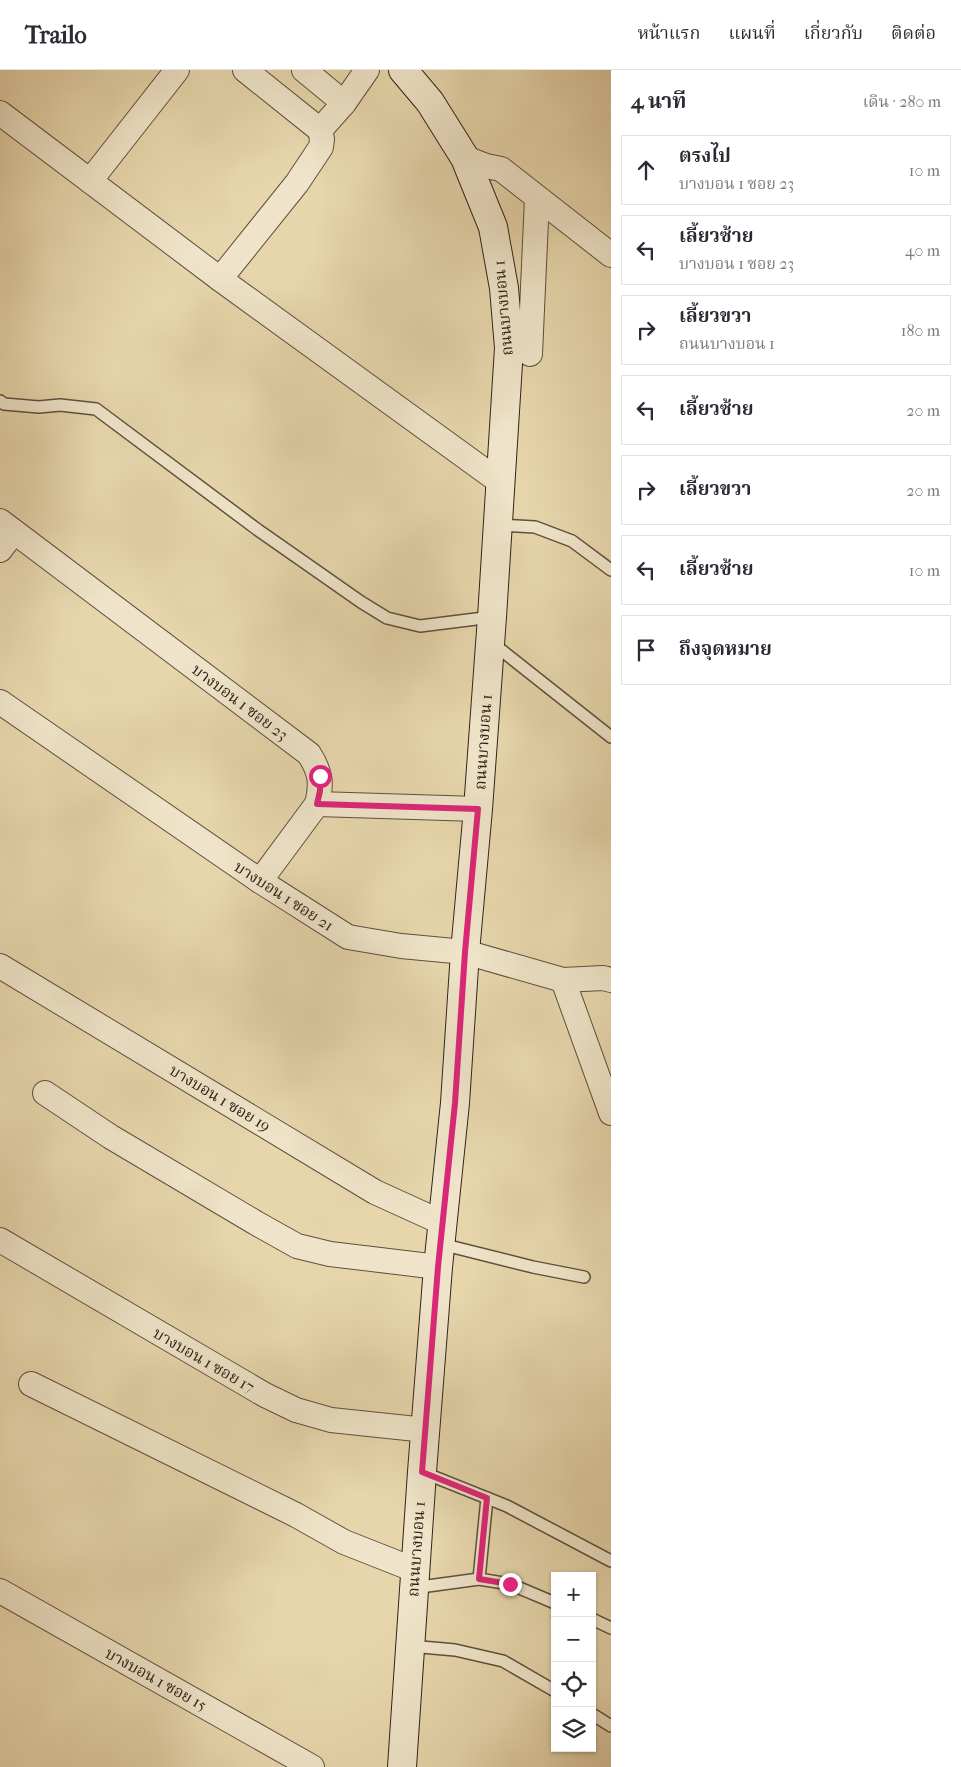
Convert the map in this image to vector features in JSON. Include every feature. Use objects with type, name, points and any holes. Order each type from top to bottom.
[{"type":"main road","name":"ถนนบางบอน 1","points":[[402,1767],[422,1472],[455,1103],[465,952],[478,809],[509,348],[504,288],[493,227],[465,158],[430,102],[403,70]]},
{"type":"street","points":[[90,181],[177,70]]},
{"type":"street","points":[[220,279],[297,182],[321,147],[322,139],[320,130],[246,70]]},
{"type":"street","points":[[304,70],[344,104]]},
{"type":"street","points":[[320,130],[344,104],[367,70]]},
{"type":"street","points":[[0,113],[220,279],[500,482]]},
{"type":"street","points":[[465,158],[486,166],[501,169],[611,255]]},
{"type":"street","points":[[530,354],[537,198]]},
{"type":"street","name":"บางบอน 1 ซอย 23","points":[[5,534],[309,754],[320,776],[320,791],[317,804]]},
{"type":"street","name":"บางบอน 1 ซอย 21","points":[[0,702],[260,881],[348,937],[401,946],[465,952],[563,980],[603,978],[611,980]]},
{"type":"street","points":[[260,881],[317,804],[478,809]]},
{"type":"street","name":"บางบอน 1 ซอย 19","points":[[0,966],[375,1192],[441,1245]]},
{"type":"street","points":[[563,980],[611,1113]]},
{"type":"street","points":[[45,1093],[111,1136],[297,1246],[330,1254],[441,1245]]},
{"type":"street","name":"บางบอน 1 ซอย 17","points":[[0,1240],[265,1395],[296,1410],[332,1420],[426,1430]]},
{"type":"street","points":[[31,1384],[296,1515],[414,1579]]},
{"type":"street","name":"บางบอน 1 ซอย 15","points":[[0,1591],[312,1767]]},
{"type":"lane","points":[[0,401],[4,404],[39,407],[60,405],[96,408],[258,530],[387,618],[420,626],[491,629],[611,737]]},
{"type":"lane","points":[[497,525],[535,527],[572,541],[611,570]]},
{"type":"lane","points":[[441,1245],[584,1277]]},
{"type":"lane","points":[[422,1472],[507,1506],[611,1561]]},
{"type":"lane","points":[[479,1579],[487,1498]]},
{"type":"lane","points":[[414,1579],[479,1579],[510,1584],[551,1601]]},
{"type":"lane","points":[[596,1622],[611,1628]]},
{"type":"lane","points":[[410,1646],[455,1650],[502,1661],[551,1689]]},
{"type":"lane","points":[[596,1717],[611,1726]]},
{"type":"route","points":[[320,776],[320,791],[317,804],[478,809],[465,952],[455,1103],[438,1267],[422,1472],[487,1498],[479,1579],[510,1584]]}]
